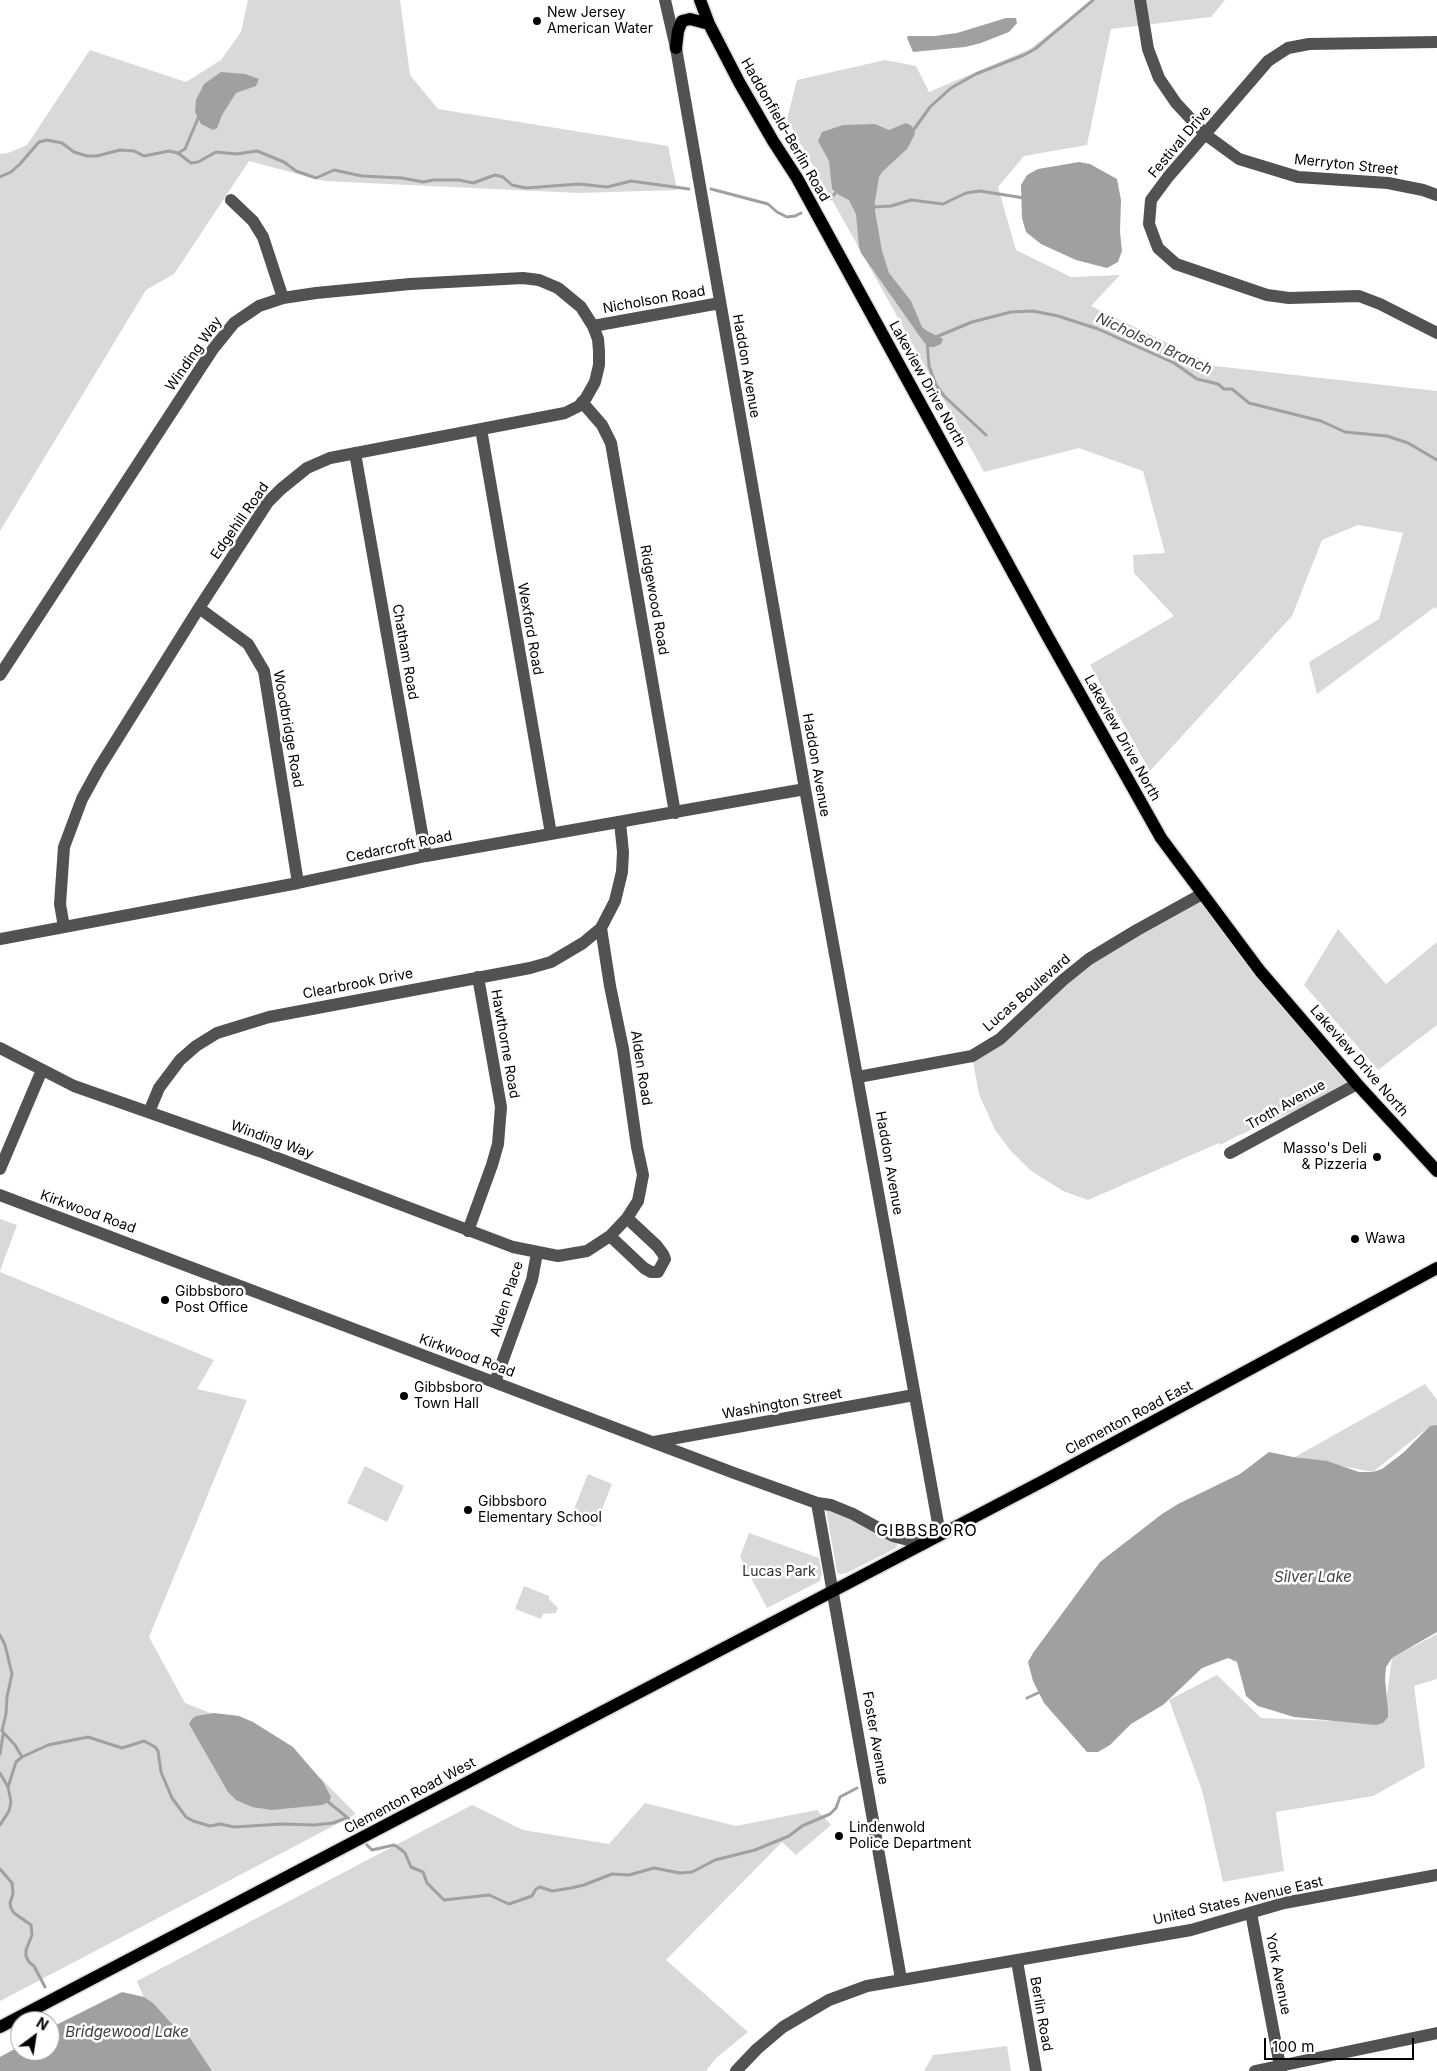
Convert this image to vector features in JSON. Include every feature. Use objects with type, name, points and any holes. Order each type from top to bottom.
[{"type":"main road","name":"Haddonfield-Berlin Road","points":[[700,0],[709,24],[739,82],[797,178],[849,273]]},
{"type":"main road","points":[[676,48],[678,31],[682,21],[690,19],[709,24]]},
{"type":"main road","name":"Lakeview Drive North","points":[[849,273],[1048,637],[1161,838],[1260,971],[1357,1084],[1437,1171]]},
{"type":"main road","name":"Clementon Road East","points":[[832,1590],[1045,1480],[1437,1268]]},
{"type":"main road","name":"Clementon Road West","points":[[0,2027],[652,1687],[832,1590]]},
{"type":"street","name":"Haddon Avenue","points":[[665,0],[676,48],[805,789],[940,1534]]},
{"type":"street","name":"Merryton Street","points":[[1140,0],[1148,49],[1159,78],[1176,103],[1206,135],[1239,159],[1298,178],[1388,183],[1423,190],[1437,195]]},
{"type":"street","name":"Festival Drive","points":[[1437,42],[1309,44],[1288,48],[1268,61],[1168,177],[1152,200],[1149,224],[1158,248],[1176,264],[1267,294],[1289,298],[1359,296],[1380,304],[1437,333]]},
{"type":"street","points":[[231,200],[253,222],[263,237],[284,298]]},
{"type":"street","name":"Winding Way","points":[[0,675],[217,343],[234,323],[259,306],[284,298],[410,284],[523,278],[539,280],[558,288],[581,307],[593,326]]},
{"type":"street","name":"Nicholson Road","points":[[593,326],[720,303]]},
{"type":"street","points":[[582,402],[594,382],[599,365],[598,339],[593,326]]},
{"type":"street","name":"Edgehill Road","points":[[64,927],[60,904],[64,847],[76,814],[99,768],[268,502],[307,468],[330,458],[565,413],[582,402]]},
{"type":"street","name":"Ridgewood Road","points":[[582,402],[602,425],[612,443],[675,813]]},
{"type":"street","name":"Wexford Road","points":[[480,429],[551,834]]},
{"type":"street","name":"Chatham Road","points":[[355,454],[426,856]]},
{"type":"street","name":"Woodbridge Road","points":[[200,608],[248,644],[264,671],[298,883]]},
{"type":"street","name":"Cedarcroft Road","points":[[0,939],[298,883],[426,856],[805,789]]},
{"type":"street","points":[[601,928],[614,901],[622,872],[623,852],[620,822]]},
{"type":"street","name":"Lucas Boulevard","points":[[858,1077],[972,1056],[1000,1039],[1063,980],[1089,960],[1136,930],[1202,894]]},
{"type":"street","name":"Clearbrook Drive","points":[[149,1112],[159,1088],[180,1060],[196,1046],[217,1033],[269,1017],[551,962],[583,943],[601,928]]},
{"type":"street","name":"Alden Road","points":[[537,1253],[558,1256],[587,1251],[610,1236],[627,1218],[638,1202],[643,1174],[637,1147],[624,1049],[610,986],[601,928]]},
{"type":"street","name":"Hawthorne Road","points":[[468,1231],[498,1144],[501,1107],[478,977]]},
{"type":"street","name":"Winding Way","points":[[0,1048],[74,1086],[259,1151],[468,1231],[513,1247],[537,1253]]},
{"type":"street","points":[[0,1169],[42,1070]]},
{"type":"street","name":"Troth Avenue","points":[[1230,1153],[1357,1084]]},
{"type":"street","name":"Kirkwood Road","points":[[0,1195],[817,1503],[831,1505],[853,1514],[893,1536],[922,1544]]},
{"type":"street","points":[[610,1236],[644,1268],[651,1272],[658,1272],[665,1259],[663,1254],[627,1218]]},
{"type":"street","name":"Alden Place","points":[[495,1382],[532,1280],[537,1253]]},
{"type":"street","name":"Washington Street","points":[[654,1442],[914,1395]]},
{"type":"street","name":"Foster Avenue","points":[[817,1503],[901,1979]]},
{"type":"street","name":"United States Avenue East","points":[[736,2071],[783,2027],[829,2000],[867,1986],[1191,1930],[1284,1903],[1436,1880]]},
{"type":"street","name":"York Avenue","points":[[1251,1912],[1280,2069]]},
{"type":"street","name":"Berlin Road","points":[[1017,1961],[1036,2071]]},
{"type":"street","points":[[1255,2071],[1280,2069],[1437,2033]]},
{"type":"green space","points":[[248,0],[400,0],[410,75],[438,109],[668,146],[677,190],[579,193],[324,181],[249,161],[174,274],[146,290],[0,531],[0,154],[8,153],[27,145],[90,50],[186,82],[221,60],[241,32]]},
{"type":"green space","points":[[1093,0],[1225,0],[1211,17],[1111,29],[1087,145],[1024,156],[998,187],[1016,250],[1071,277],[1120,275],[1091,306],[1215,366],[1437,391],[1437,609],[1435,607],[1317,694],[1309,662],[1379,619],[1403,533],[1358,525],[1322,540],[1292,616],[1150,771],[1090,665],[1174,616],[1134,573],[1133,555],[1165,553],[1143,471],[1079,448],[984,472],[787,119],[797,80],[885,60],[916,66],[929,92],[1030,49]]},
{"type":"green space","points":[[1202,894],[1357,1084],[1220,1145],[1219,1143],[1088,1200],[1063,1191],[1030,1170],[1011,1151],[995,1130],[979,1094],[972,1056],[1063,980]]},
{"type":"green space","points":[[1338,929],[1386,984],[1437,942],[1437,1025],[1378,1070],[1304,985]]},
{"type":"green space","points":[[0,1219],[17,1225],[0,1271]]},
{"type":"green space","points":[[0,1272],[214,1360],[197,1389],[247,1400],[149,1637],[185,1703],[285,1742],[356,1814],[0,2001]]},
{"type":"green space","points":[[1425,1384],[1437,1400],[1437,1426],[1430,1426],[1373,1472],[1295,1457]]},
{"type":"green space","points":[[365,1466],[404,1486],[387,1522],[347,1503]]},
{"type":"green space","points":[[588,1474],[612,1484],[595,1527],[571,1517]]},
{"type":"green space","points":[[828,1508],[897,1542],[896,1548],[847,1573],[840,1574],[837,1572],[826,1510]]},
{"type":"green space","name":"Lucas Park","points":[[749,1533],[819,1558],[822,1573],[820,1581],[767,1608],[740,1557]]},
{"type":"green space","points":[[524,1586],[549,1596],[549,1599],[558,1608],[556,1613],[543,1614],[541,1619],[515,1609]]},
{"type":"green space","points":[[1437,1634],[1437,1679],[1414,1686],[1425,1767],[1373,1796],[1276,1812],[1284,1871],[1223,1882],[1202,1790],[1169,1700],[1217,1675],[1261,1718],[1383,1723],[1392,1658]]},
{"type":"green space","points":[[645,1803],[736,1826],[817,1810],[831,1825],[796,1855],[782,1842],[666,1960],[748,2032],[716,2058],[706,2071],[209,2071],[143,1996],[137,1981],[472,1805],[523,1830],[609,1844]]},
{"type":"green space","points":[[1007,2046],[1011,2071],[924,2071],[933,2055]]},
{"type":"water","points":[[1006,18],[1016,18],[1017,23],[1009,32],[965,47],[913,52],[907,38],[908,36],[935,36],[957,33]]},
{"type":"water","points":[[221,72],[245,74],[259,79],[256,86],[236,93],[222,115],[217,128],[213,130],[201,124],[195,112],[196,100],[204,84]]},
{"type":"water","points":[[906,123],[912,126],[915,134],[907,149],[879,177],[875,211],[882,251],[889,273],[911,301],[922,327],[943,339],[941,344],[934,347],[929,347],[923,341],[861,253],[856,214],[849,200],[832,189],[829,161],[818,141],[822,132],[843,125],[875,124],[889,130]]},
{"type":"water","points":[[1079,162],[1090,164],[1117,179],[1121,200],[1120,232],[1122,251],[1118,262],[1107,268],[1076,260],[1041,244],[1026,232],[1022,218],[1021,185],[1027,175],[1038,169]]},
{"type":"water","name":"Silver Lake","points":[[1437,1425],[1437,1632],[1392,1658],[1386,1667],[1388,1717],[1383,1723],[1376,1725],[1294,1717],[1258,1706],[1246,1696],[1237,1662],[1228,1658],[1202,1668],[1163,1705],[1131,1724],[1110,1745],[1098,1752],[1087,1752],[1044,1703],[1033,1681],[1028,1662],[1033,1653],[1100,1562],[1162,1514],[1178,1504],[1240,1474],[1269,1452],[1327,1461],[1359,1472],[1373,1472],[1382,1469],[1403,1453],[1430,1426]]},
{"type":"water","points":[[214,1713],[239,1716],[253,1722],[293,1747],[323,1782],[331,1797],[329,1802],[322,1805],[272,1810],[252,1807],[236,1800],[228,1792],[189,1724],[196,1716]]},
{"type":"water","name":"Bridgewood Lake","points":[[122,1992],[144,1997],[153,2003],[171,2023],[186,2032],[212,2071],[0,2071],[0,2057],[10,2052],[10,2061],[60,2061],[60,2023]]},
{"type":"waterway","points":[[912,132],[930,107],[951,88],[976,74],[1035,49],[1093,0]]},
{"type":"waterway","points":[[178,153],[185,149],[199,116]]},
{"type":"waterway","name":"Nicholson Branch","points":[[0,177],[11,172],[20,164],[39,142],[47,140],[62,143],[74,152],[87,156],[97,156],[120,150],[134,151],[144,156],[169,151],[178,153],[191,163],[198,162],[216,152],[236,154],[257,151],[284,162],[296,171],[316,178],[334,170],[362,176],[402,178],[423,182],[459,180],[473,183],[495,175],[503,177],[512,185],[526,188],[579,184],[607,187],[631,181],[689,189]]},
{"type":"waterway","name":"Nicholson Branch","points":[[711,189],[768,204],[777,212],[787,217],[801,213]]},
{"type":"waterway","name":"Nicholson Branch","points":[[830,199],[838,190]]},
{"type":"waterway","points":[[872,207],[891,206],[911,200],[943,204],[966,193],[980,191],[1024,198]]},
{"type":"waterway","name":"Nicholson Branch","points":[[936,337],[972,322],[1011,312],[1033,311],[1058,316],[1098,329],[1174,363],[1197,379],[1218,384],[1224,389],[1232,389],[1249,403],[1321,421],[1345,432],[1387,436],[1408,443],[1437,460]]},
{"type":"waterway","points":[[927,341],[929,366],[936,385],[944,396],[986,435]]},
{"type":"waterway","points":[[0,1635],[5,1645],[12,1674],[2,1731],[15,1745],[22,1757]]},
{"type":"waterway","points":[[1027,1698],[1040,1692]]},
{"type":"waterway","points":[[0,1754],[3,1735]]},
{"type":"waterway","points":[[8,1787],[16,1762],[22,1757],[48,1745],[88,1737],[122,1748],[144,1741],[155,1747],[158,1751],[161,1772],[172,1798],[186,1817],[193,1821],[210,1826],[220,1824],[234,1827],[282,1824],[314,1825],[333,1823],[346,1818]]},
{"type":"waterway","points":[[0,1773],[8,1787],[11,1802],[9,1811],[0,1825]]},
{"type":"waterway","points":[[366,1844],[372,1850],[394,1845],[399,1848],[405,1853],[411,1867],[423,1872],[427,1883],[444,1900],[489,1895],[509,1904],[532,1896],[536,1889],[540,1887],[552,1891],[571,1888],[612,1874],[629,1875],[654,1868],[680,1873],[692,1872],[715,1860],[755,1850],[789,1836],[802,1826],[830,1814],[836,1808],[840,1797],[857,1788]]},
{"type":"waterway","points":[[327,1801],[354,1823]]},
{"type":"waterway","points":[[0,1869],[12,1883],[11,1908],[14,1913],[31,1925],[32,1935],[26,1950],[26,1956],[34,1966],[45,1987]]},
{"type":"place","name":"New Jersey American Water","points":[[537,21]]},
{"type":"place","name":"Masso's Deli & Pizzeria","points":[[1377,1157]]},
{"type":"place","name":"Wawa","points":[[1355,1239]]},
{"type":"place","name":"Gibbsboro Post Office","points":[[165,1300]]},
{"type":"place","name":"Gibbsboro Town Hall","points":[[404,1396]]},
{"type":"place","name":"Gibbsboro Elementary School","points":[[468,1510]]},
{"type":"place","name":"Lindenwold Police Department","points":[[839,1836]]},
{"type":"district","name":"GIBBSBORO","points":[[927,1531]]}]
